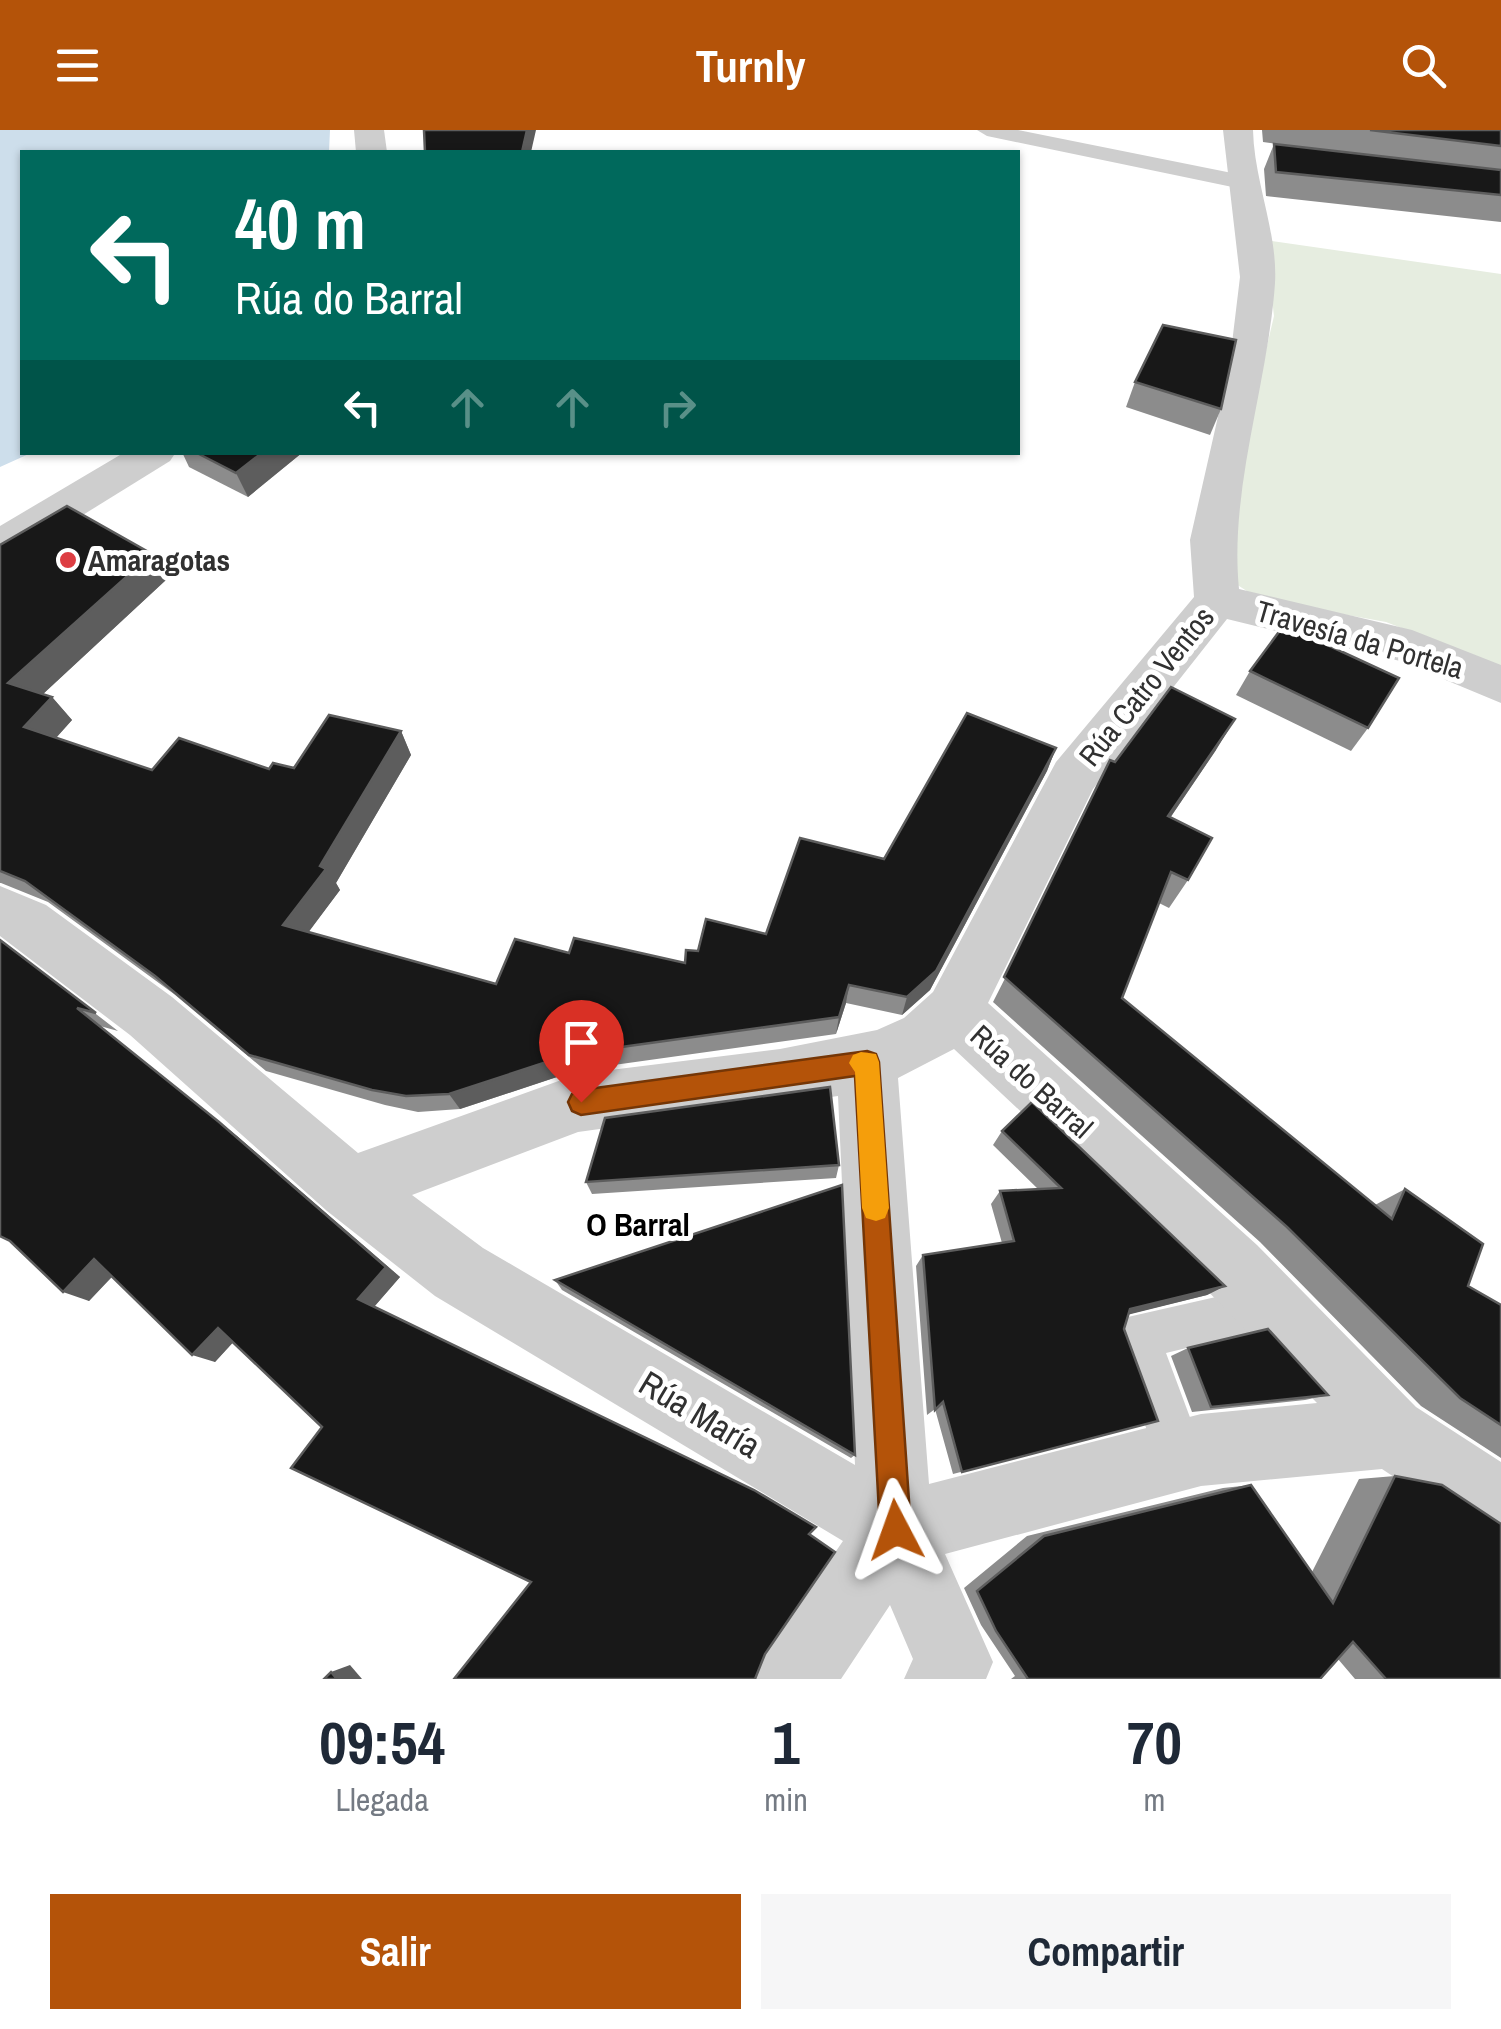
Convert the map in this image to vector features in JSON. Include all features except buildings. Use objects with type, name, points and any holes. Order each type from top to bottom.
[{"type":"street","name":"Rúa Catro Ventos","points":[[954,1011],[1074,776],[1216,600],[1212,540],[1248,368],[1258,276],[1246,155]]},
{"type":"street","points":[[0,546],[151,455]]},
{"type":"street","name":"Travesía da Portela","points":[[1216,600],[1412,647],[1501,685]]},
{"type":"street","name":"Rúa María","points":[[0,910],[26,922],[152,1016],[350,1188],[459,1272],[896,1530]]},
{"type":"street","name":"Rúa do Barral","points":[[350,1188],[581,1102],[867,1062],[938,1032],[954,1011],[1166,1201],[1391,1432]]},
{"type":"street","points":[[867,1062],[896,1530],[954,1662],[944,1679]]},
{"type":"street","points":[[795,1679],[896,1530],[1180,1455],[1391,1432],[1501,1505]]},
{"type":"lane","points":[[987,130],[1246,155]]},
{"type":"lane","points":[[1180,1455],[1136,1336],[1273,1308]]},
{"type":"shaded area","points":[[1265,240],[1501,274],[1501,667],[1386,622],[1259,599],[1236,584],[1220,546],[1274,316]]},
{"type":"water","points":[[0,130],[330,130],[329,150],[20,150],[20,455],[27,455],[0,467]]},
{"type":"slow traffic","points":[[861,1063],[867,1062],[876,1208]]},
{"type":"place","name":"Amaragotas","points":[[68,560]]},
{"type":"district","name":"O Barral","points":[[638,1224]]},
{"type":"route","points":[[581,1102],[867,1062],[896,1530]]}]
